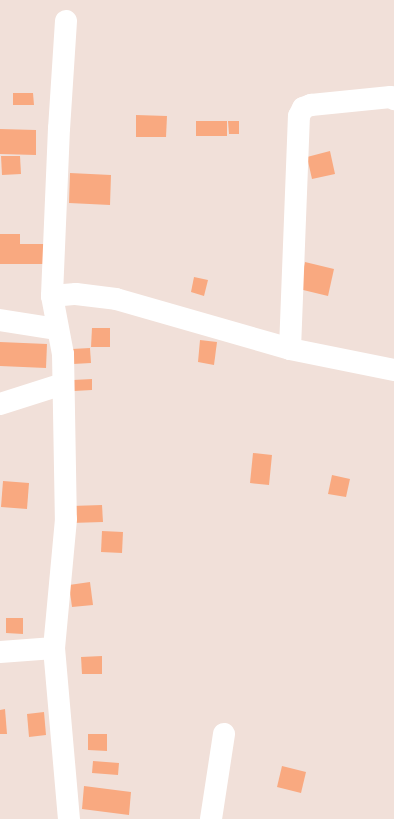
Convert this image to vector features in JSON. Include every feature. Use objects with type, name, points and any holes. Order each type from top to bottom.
[{"type":"street","points":[[66,21],[58,128],[52,296],[57,329],[63,354],[66,519],[54,648],[69,819]]},
{"type":"street","points":[[290,349],[299,116],[303,108],[311,104],[391,97],[394,99]]},
{"type":"street","points":[[52,296],[76,294],[116,299],[290,349],[394,370]]},
{"type":"street","points":[[0,320],[57,329]]},
{"type":"street","points":[[0,404],[63,384]]},
{"type":"street","points":[[0,652],[54,648]]},
{"type":"street","points":[[211,819],[224,734]]},
{"type":"building","points":[[13,93],[33,93],[34,105],[13,105]]},
{"type":"building","points":[[136,115],[167,116],[166,137],[136,137]]},
{"type":"building","points":[[196,121],[227,121],[227,136],[196,136]]},
{"type":"building","points":[[228,121],[239,121],[239,134],[229,134]]},
{"type":"building","points":[[0,129],[36,130],[36,155],[0,154]]},
{"type":"building","points":[[330,151],[335,174],[312,179],[307,157]]},
{"type":"building","points":[[1,156],[20,156],[21,174],[2,175]]},
{"type":"building","points":[[70,173],[111,175],[110,205],[69,203]]},
{"type":"building","points":[[0,234],[20,234],[20,244],[45,244],[45,264],[0,264]]},
{"type":"building","points":[[305,262],[334,269],[328,296],[299,289]]},
{"type":"building","points":[[194,277],[208,280],[204,296],[191,292]]},
{"type":"building","points":[[92,328],[110,328],[110,347],[91,347]]},
{"type":"building","points":[[200,340],[217,342],[214,365],[198,362]]},
{"type":"building","points":[[0,342],[47,344],[46,368],[0,366]]},
{"type":"building","points":[[90,348],[91,363],[73,364],[72,349]]},
{"type":"building","points":[[92,379],[92,390],[74,391],[73,380]]},
{"type":"building","points":[[253,453],[272,455],[269,485],[250,483]]},
{"type":"building","points":[[332,475],[350,479],[346,497],[328,494]]},
{"type":"building","points":[[3,481],[29,483],[27,509],[1,507]]},
{"type":"building","points":[[102,505],[103,522],[71,523],[71,506]]},
{"type":"building","points":[[102,531],[123,532],[122,553],[101,552]]},
{"type":"building","points":[[90,582],[93,605],[72,607],[69,585]]},
{"type":"building","points":[[6,618],[23,618],[23,634],[6,633]]},
{"type":"building","points":[[102,656],[102,674],[82,674],[81,657]]},
{"type":"building","points":[[5,709],[7,734],[0,734],[0,710]]},
{"type":"building","points":[[44,712],[46,735],[29,737],[27,714]]},
{"type":"building","points":[[88,734],[107,734],[107,751],[88,750]]},
{"type":"building","points":[[93,761],[119,763],[118,775],[92,773]]},
{"type":"building","points":[[282,766],[306,772],[301,793],[277,787]]},
{"type":"building","points":[[84,786],[131,792],[129,815],[82,809]]}]
